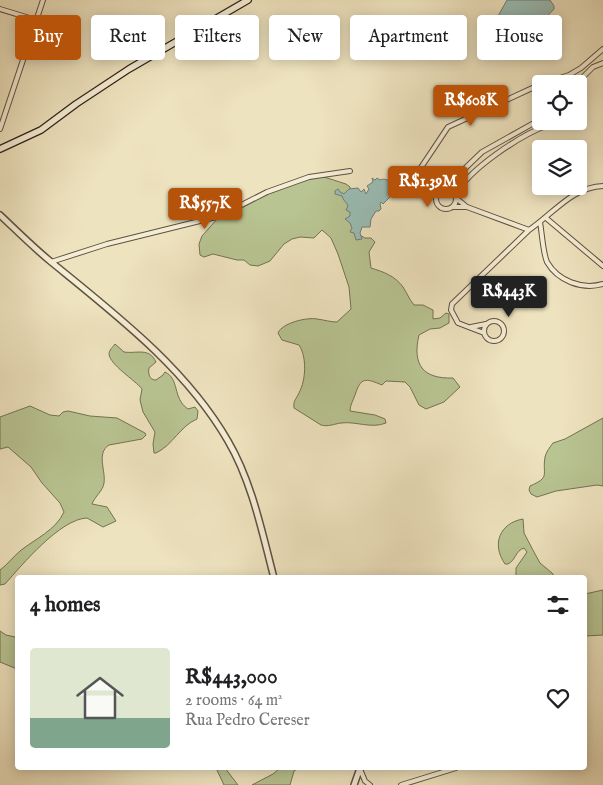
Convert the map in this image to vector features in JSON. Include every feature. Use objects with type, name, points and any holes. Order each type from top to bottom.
[{"type":"main road","points":[[0,148],[41,130],[129,68],[248,0]]},
{"type":"street","points":[[38,15],[43,0]]},
{"type":"street","points":[[0,9],[20,15]]},
{"type":"street","points":[[567,75],[581,68],[603,49]]},
{"type":"street","points":[[0,129],[23,60]]},
{"type":"street","points":[[585,75],[593,67],[603,63]]},
{"type":"street","points":[[438,192],[428,186],[423,180],[420,169],[448,128],[532,89]]},
{"type":"street","points":[[428,186],[454,178],[482,152],[532,124]]},
{"type":"street","points":[[529,230],[467,207],[443,209],[438,205],[436,199],[438,192],[443,189],[449,190],[464,183],[503,149],[537,130]]},
{"type":"street","points":[[51,262],[107,244],[220,216],[267,192],[309,177],[350,171]]},
{"type":"street","points":[[452,207],[464,183]]},
{"type":"street","points":[[469,328],[494,320],[503,326],[504,334],[501,338],[494,341],[488,340],[484,333],[469,328],[458,323],[451,310],[452,304],[529,230],[566,200],[578,193],[603,186]]},
{"type":"street","points":[[449,190],[467,207]]},
{"type":"street","points":[[0,215],[51,262],[141,338],[202,401],[229,442],[244,474],[273,575]]},
{"type":"street","points":[[546,218],[603,266]]},
{"type":"street","points":[[540,222],[547,261],[559,275],[572,283],[581,285],[603,284]]},
{"type":"street","points":[[484,333],[486,324]]},
{"type":"street","points":[[354,785],[359,770]]},
{"type":"street","points":[[361,770],[365,781],[370,785]]},
{"type":"street","points":[[401,785],[450,770]]},
{"type":"green space","points":[[318,175],[350,187],[358,234],[365,238],[371,238],[375,242],[369,252],[371,268],[393,277],[403,287],[414,305],[423,305],[433,310],[433,319],[440,318],[446,313],[449,314],[449,323],[419,335],[417,346],[419,362],[427,373],[443,378],[453,378],[460,387],[444,402],[426,409],[419,405],[410,387],[405,382],[386,381],[382,385],[368,380],[359,385],[350,411],[375,415],[385,419],[386,423],[375,425],[341,423],[324,426],[294,408],[294,402],[303,382],[305,369],[302,350],[299,345],[282,340],[278,333],[280,329],[301,320],[313,319],[337,322],[351,309],[349,287],[338,254],[331,238],[322,230],[314,238],[300,237],[292,239],[284,244],[270,261],[258,266],[250,265],[244,260],[213,254],[204,257],[200,255],[199,244],[202,236],[217,219],[257,198]]},
{"type":"green space","points":[[115,344],[124,352],[150,354],[156,362],[149,368],[150,378],[156,380],[165,372],[170,375],[183,405],[188,409],[195,407],[198,411],[197,419],[186,426],[162,450],[156,453],[154,453],[153,444],[155,432],[143,412],[140,400],[142,389],[118,368],[110,358],[110,350]]},
{"type":"green space","points":[[30,406],[50,415],[59,416],[63,412],[68,411],[90,416],[117,418],[146,435],[142,439],[109,445],[103,453],[104,483],[92,504],[107,507],[116,521],[103,527],[87,518],[76,520],[65,526],[42,544],[5,584],[0,585],[0,570],[20,551],[51,529],[64,512],[60,503],[31,467],[8,447],[0,449],[0,417]]},
{"type":"green space","points":[[603,418],[603,486],[597,485],[556,491],[537,497],[531,494],[530,486],[543,478],[546,455],[553,443],[565,439]]},
{"type":"green space","points":[[523,519],[524,533],[535,554],[540,563],[554,575],[516,575],[516,568],[527,552],[524,548],[519,551],[513,560],[505,564],[498,542],[504,530],[515,521]]},
{"type":"green space","points":[[603,590],[603,635],[587,636],[587,594]]},
{"type":"green space","points":[[0,631],[15,637],[15,668],[0,662]]},
{"type":"green space","points":[[217,770],[227,770],[238,785],[224,785]]},
{"type":"green space","points":[[278,770],[296,770],[290,785],[252,785]]},
{"type":"water","points":[[507,0],[550,0],[554,6],[554,9],[548,15],[499,15]]},
{"type":"water","points":[[372,178],[375,180],[377,178],[383,179],[393,183],[393,194],[383,204],[381,202],[381,209],[376,211],[371,219],[370,227],[362,227],[360,233],[362,239],[356,240],[354,233],[350,232],[352,228],[350,223],[345,219],[350,216],[350,212],[346,210],[348,206],[342,196],[335,194],[335,191],[338,189],[344,194],[349,189],[358,188],[361,192],[364,189],[366,194],[369,189],[367,186],[373,182]]}]
